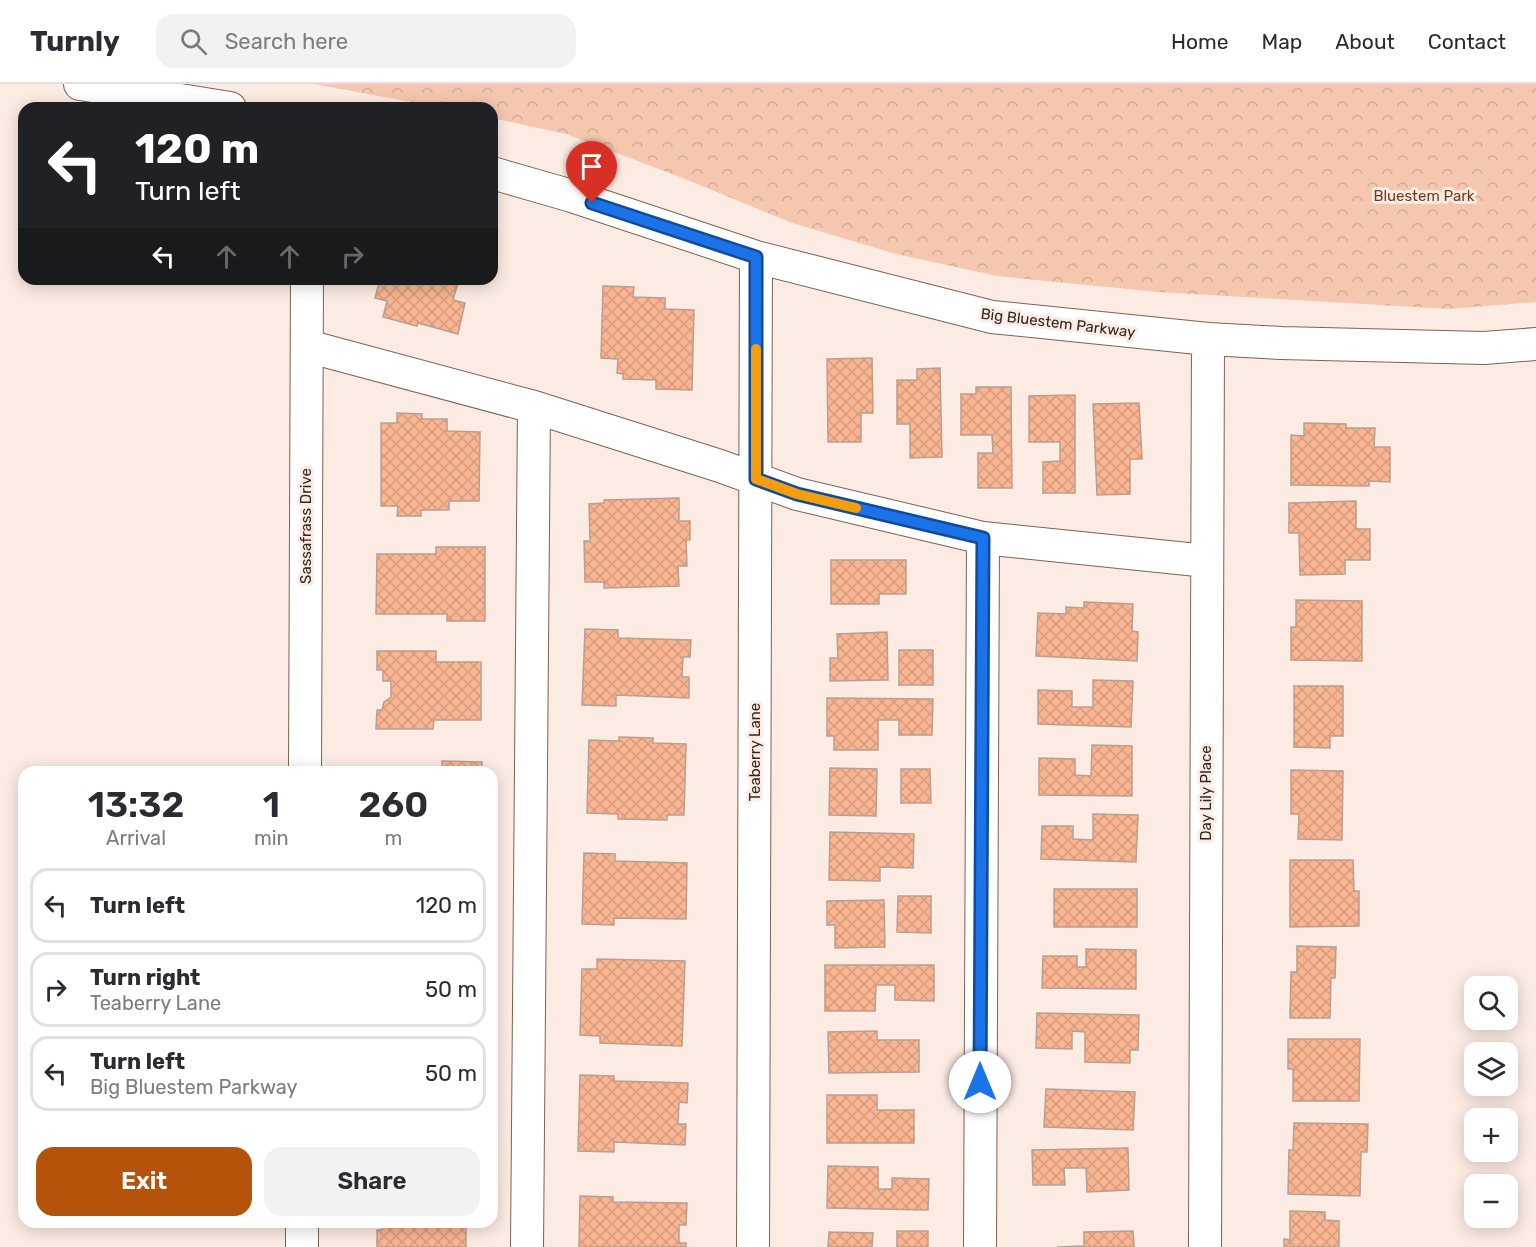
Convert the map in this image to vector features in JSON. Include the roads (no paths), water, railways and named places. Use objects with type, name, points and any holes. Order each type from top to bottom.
[{"type":"street","points":[[80,84],[192,102]]},
{"type":"street","name":"Big Bluestem Parkway","points":[[498,175],[572,196],[756,257],[992,318],[1208,339],[1484,348],[1536,344]]},
{"type":"street","name":"Teaberry Lane","points":[[753,1247],[756,257]]},
{"type":"street","name":"Sassafrass Drive","points":[[305,766],[307,285]]},
{"type":"street","name":"Day Lily Place","points":[[1205,1247],[1208,339]]},
{"type":"street","points":[[308,346],[534,406],[720,466],[797,494],[983,538],[1207,561]]},
{"type":"street","points":[[527,1247],[534,406]]},
{"type":"street","points":[[980,1247],[983,538]]},
{"type":"street","points":[[302,1228],[302,1247]]},
{"type":"park label","name":"Bluestem Park","points":[[1424,196]]}]
